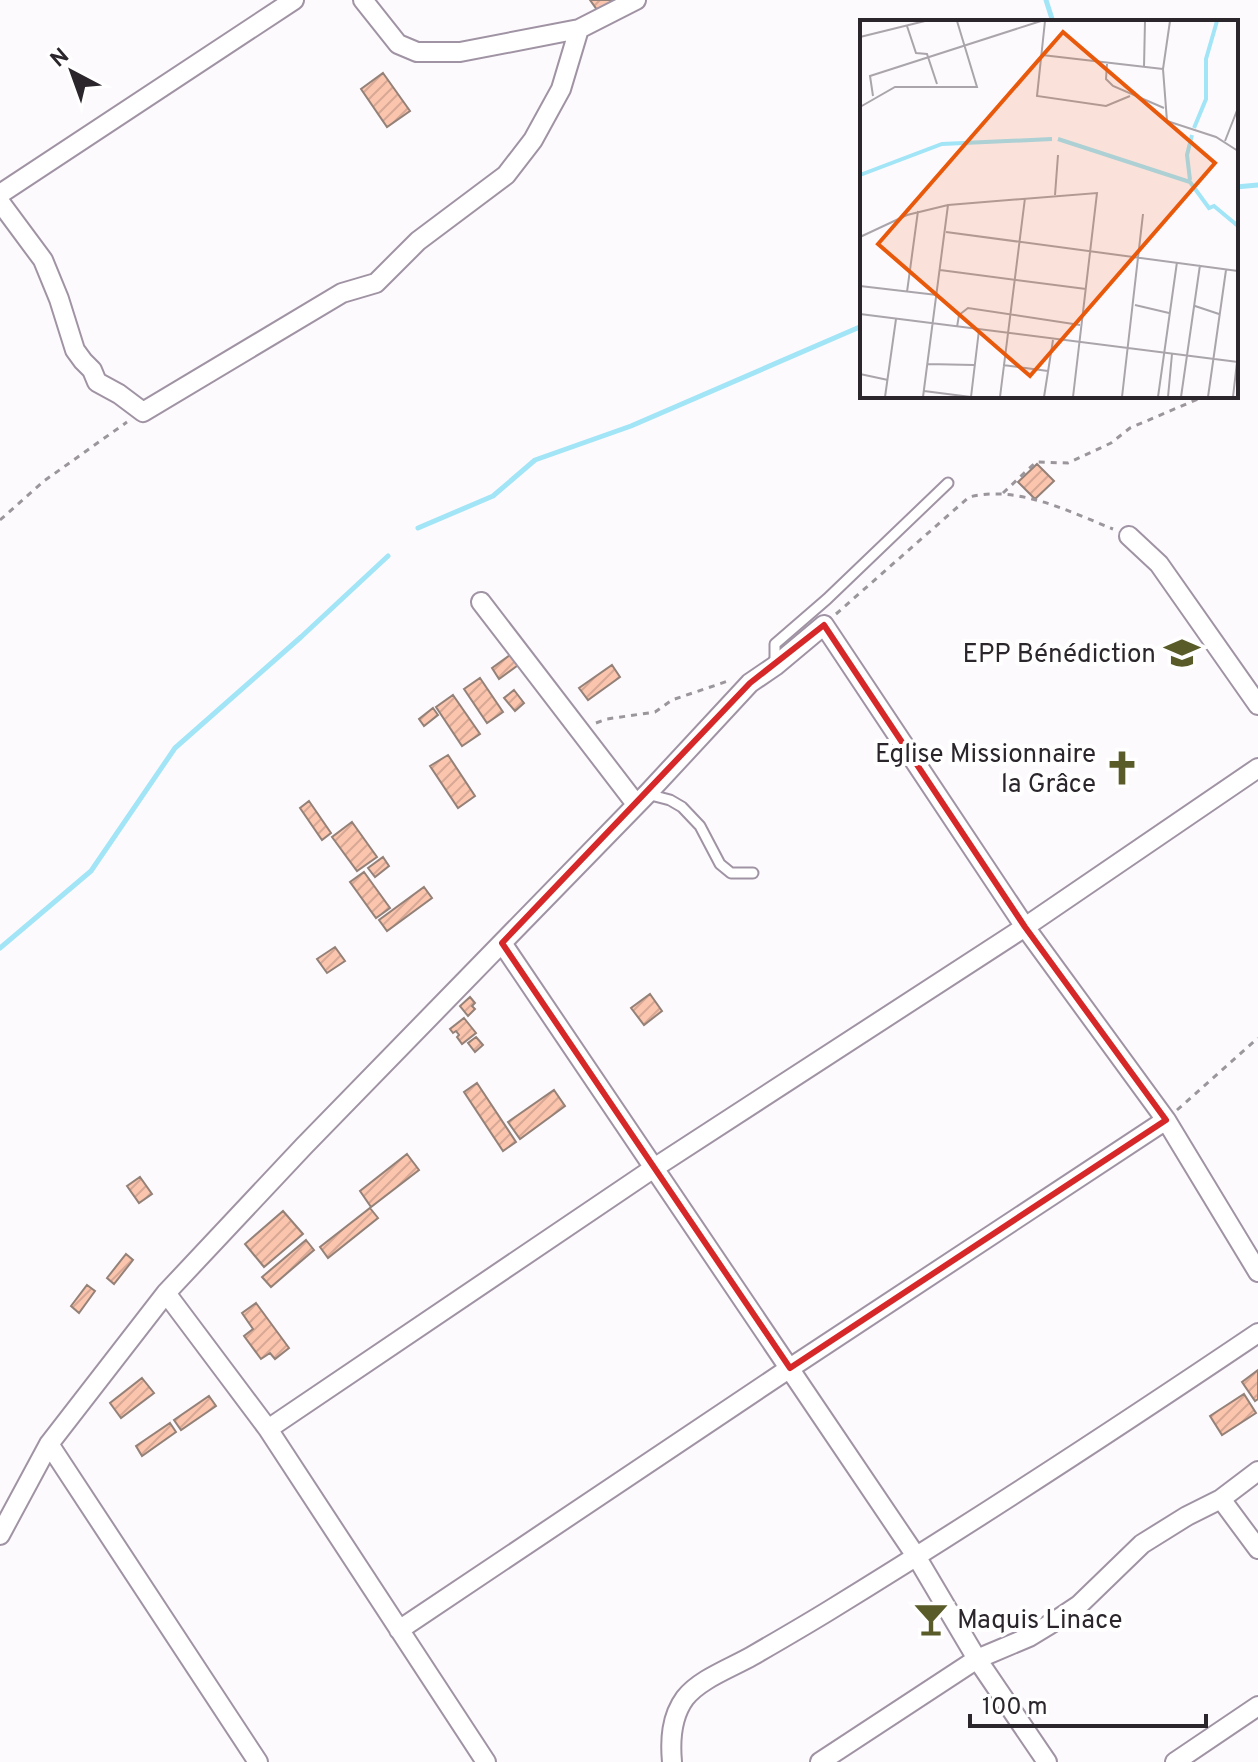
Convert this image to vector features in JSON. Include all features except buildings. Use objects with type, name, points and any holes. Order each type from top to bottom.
[{"type":"street","points":[[0,194],[294,0]]},
{"type":"street","points":[[363,0],[398,44],[417,52],[460,52],[579,29],[636,0]]},
{"type":"street","points":[[0,202],[43,260],[75,350],[92,370],[97,382],[143,412],[342,293],[376,283],[418,241],[506,175],[533,140],[561,89],[579,29]]},
{"type":"street","points":[[1129,536],[1159,564],[1258,705]]},
{"type":"street","points":[[481,602],[578,730],[641,799]]},
{"type":"street","points":[[2,1530],[49,1444],[166,1293],[750,683],[824,625],[1025,927],[1166,1120],[1258,1272]]},
{"type":"street","points":[[268,1429],[654,1168],[1025,927],[1258,768]]},
{"type":"street","points":[[502,943],[916,1556],[977,1659],[1047,1762]]},
{"type":"street","points":[[399,1630],[1166,1120]]},
{"type":"street","points":[[166,1293],[268,1429],[486,1762]]},
{"type":"street","points":[[672,1762],[672,1730],[686,1696],[1095,1443],[1258,1333]]},
{"type":"street","points":[[49,1444],[258,1762]]},
{"type":"street","points":[[826,1760],[977,1659],[1015,1644],[1079,1605],[1142,1544],[1221,1499],[1258,1471]]},
{"type":"street","points":[[1221,1499],[1258,1549]]},
{"type":"street","points":[[1175,1762],[1258,1706]]},
{"type":"lane","points":[[775,666],[775,644],[827,599],[948,483]]},
{"type":"lane","points":[[641,799],[670,800],[682,807],[700,826],[720,864],[731,873],[753,873]]},
{"type":"path","points":[[1003,493],[1036,462],[1068,463],[1111,443],[1130,428],[1200,398]]},
{"type":"path","points":[[0,520],[44,481],[143,412]]},
{"type":"path","points":[[824,625],[969,497],[1003,493],[1066,510],[1129,536]]},
{"type":"path","points":[[578,730],[607,719],[655,712],[672,700],[729,681],[750,683]]},
{"type":"path","points":[[1166,1120],[1258,1038]]},
{"type":"highlighted area","points":[[824,625],[1025,927],[1166,1120],[790,1368],[502,943],[750,683]]},
{"type":"waterway","points":[[1046,0],[1052,20]]},
{"type":"waterway","points":[[1238,187],[1258,185]]},
{"type":"waterway","points":[[418,528],[493,496],[535,460],[631,426],[860,327]]},
{"type":"waterway","points":[[0,948],[91,871],[175,748],[388,556]]},
{"type":"place","name":"EPP Bénédiction","points":[[1182,653]]},
{"type":"place","name":"Eglise Missionnaire la Grâce","points":[[1122,768]]},
{"type":"place","name":"Maquis Linace","points":[[931,1619]]}]
